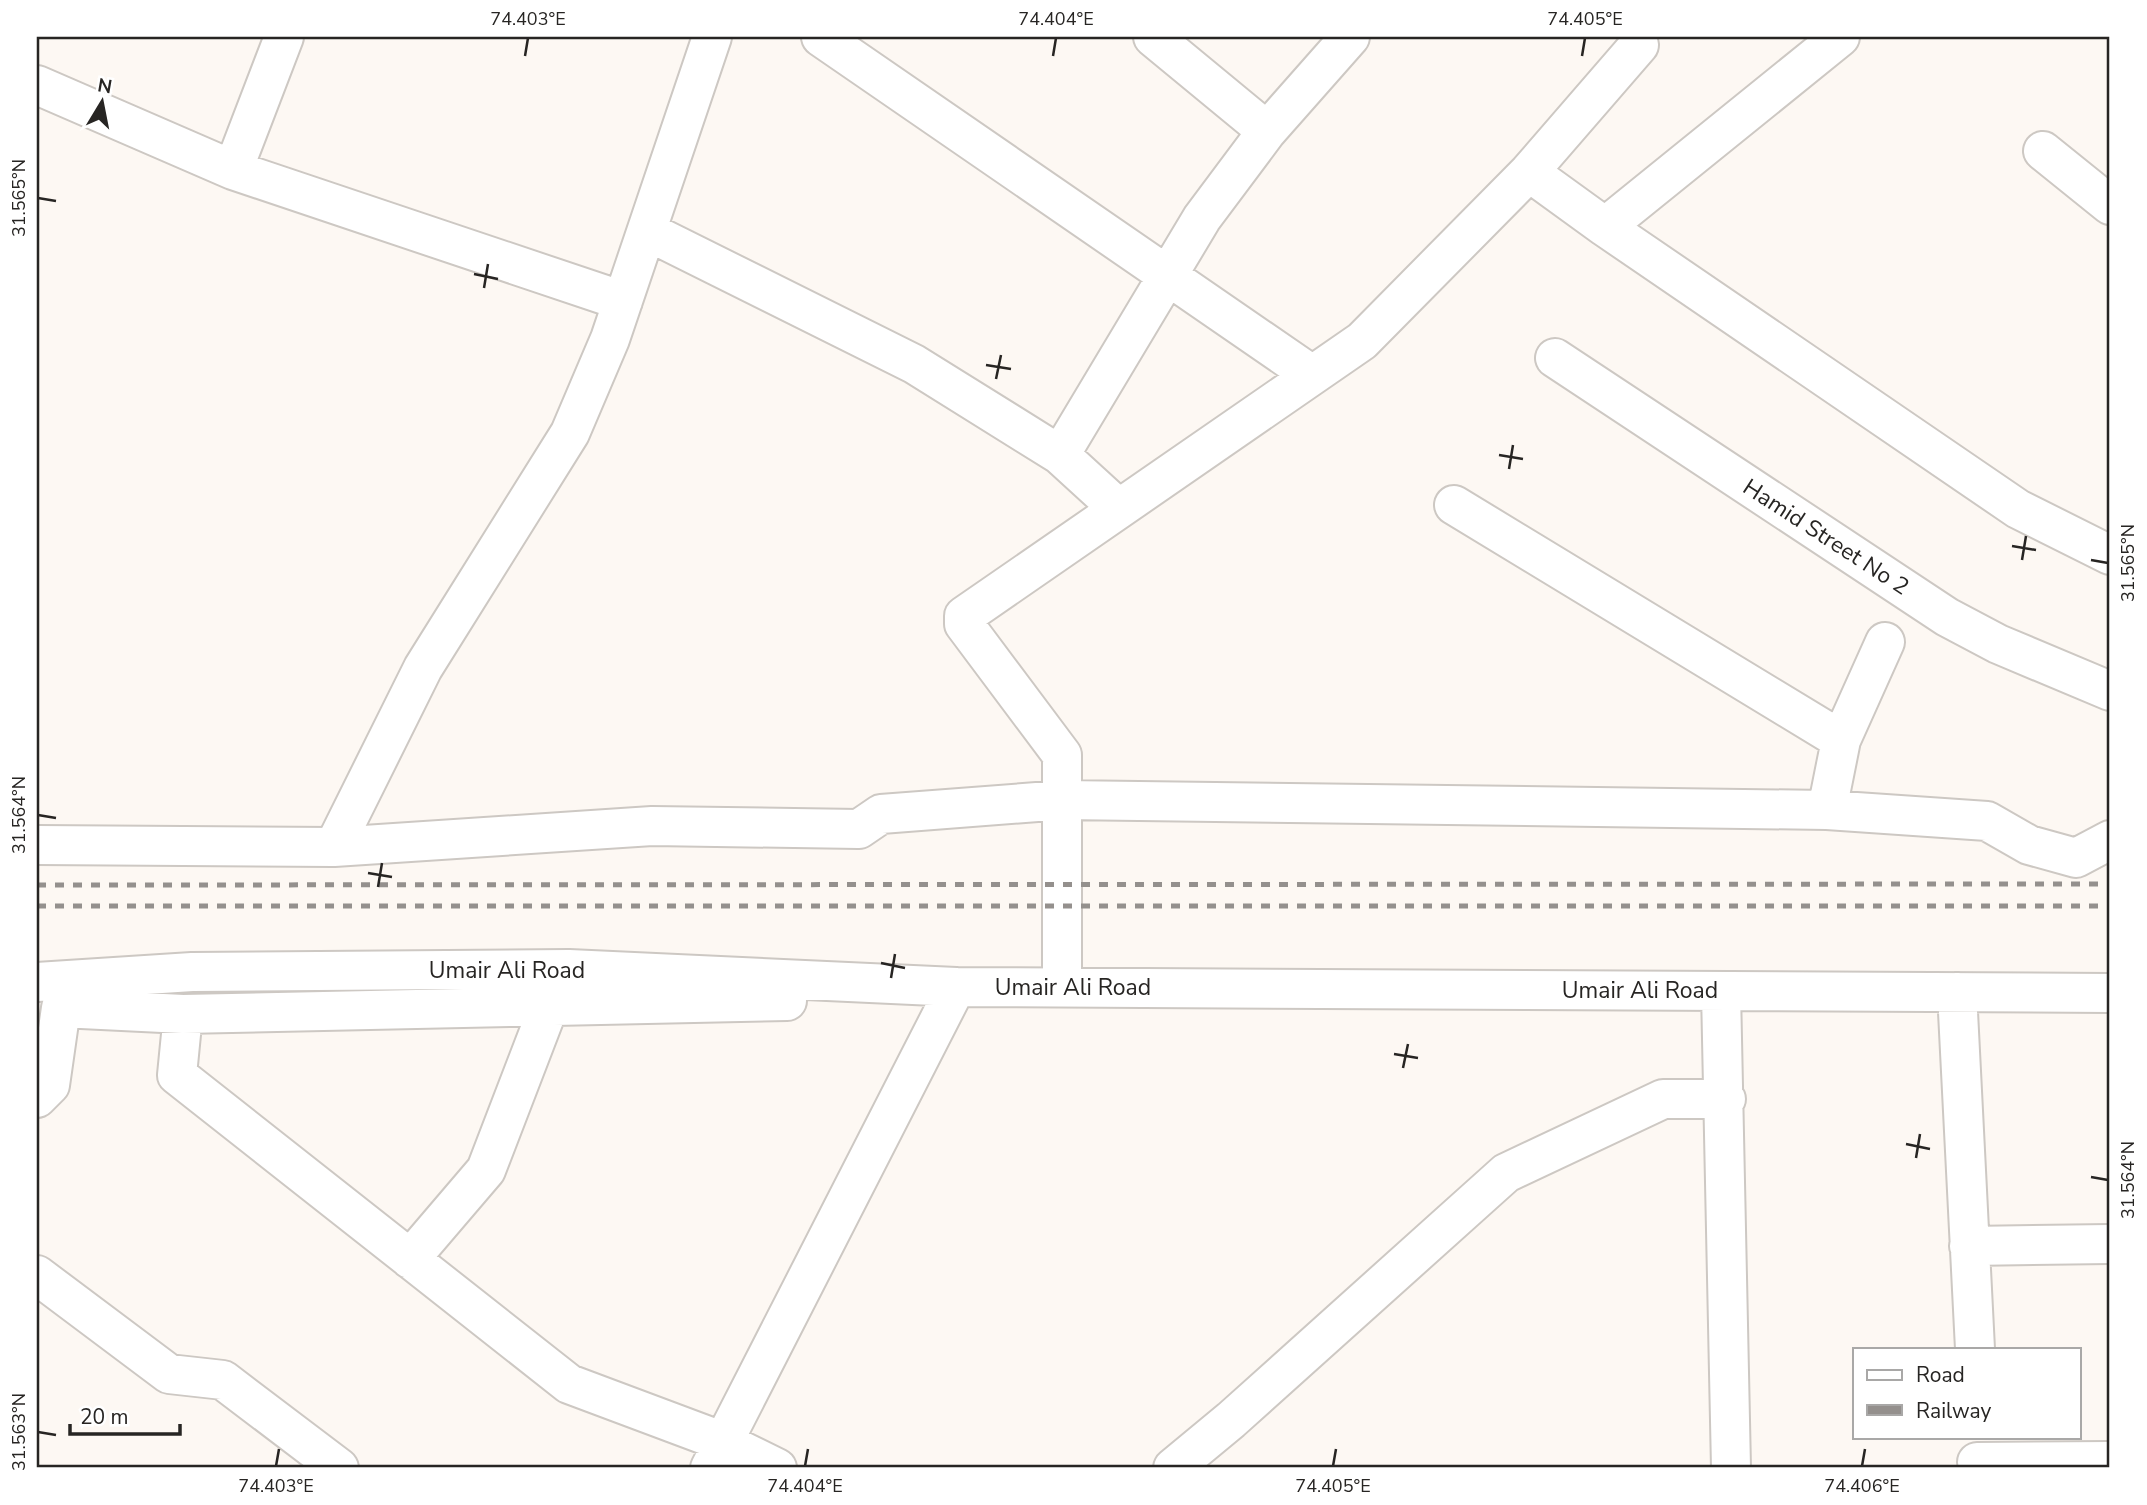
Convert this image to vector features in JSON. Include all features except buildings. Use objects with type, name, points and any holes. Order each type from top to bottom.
[{"type":"street","points":[[233,170],[284,37]]},
{"type":"street","points":[[334,847],[422,668],[570,433],[623,301],[712,37]]},
{"type":"street","points":[[821,37],[1312,375]]},
{"type":"street","points":[[1153,37],[1267,131]]},
{"type":"street","points":[[1060,455],[1202,218],[1267,131],[1350,37]]},
{"type":"street","points":[[1605,228],[1840,37]]},
{"type":"street","points":[[1062,987],[1062,755],[964,624],[964,616],[1362,341],[1529,172],[1638,39]]},
{"type":"street","points":[[37,85],[233,170],[623,301]]},
{"type":"street","points":[[2042,151],[2110,205]]},
{"type":"street","points":[[1529,172],[1605,228],[2018,509],[2110,555]]},
{"type":"street","points":[[647,231],[914,364],[1060,455],[1118,508]]},
{"type":"street","name":"Hamid Street No 2","points":[[1555,358],[1947,617],[1998,644],[2110,691]]},
{"type":"street","points":[[1454,505],[1842,740]]},
{"type":"street","points":[[1827,810],[1842,740],[1885,642]]},
{"type":"street","points":[[37,845],[334,847],[652,826],[859,829],[881,814],[1063,800],[1827,810],[1987,821],[2029,845],[2076,858],[2110,840]]},
{"type":"street","name":"Umair Ali Road","points":[[47,991],[192,972],[569,969],[956,987],[2110,993]]},
{"type":"street","points":[[37,1098],[50,1085],[47,991],[183,1014],[850,999],[956,987]]},
{"type":"street","points":[[717,1455],[956,987]]},
{"type":"street","points":[[1721,991],[1726,1099],[1731,1468]]},
{"type":"street","points":[[1957,992],[1975,1348]]},
{"type":"street","points":[[410,1259],[486,1170],[548,1006]]},
{"type":"street","points":[[183,1014],[177,1075],[569,1384],[717,1455],[778,1468]]},
{"type":"street","points":[[1173,1468],[1251,1402],[1507,1173],[1663,1099],[1726,1099]]},
{"type":"street","points":[[1969,1246],[2110,1244]]},
{"type":"street","points":[[37,1275],[169,1374],[223,1380],[339,1468]]},
{"type":"street","points":[[1977,1456],[2110,1461]]},
{"type":"railway","points":[[37,885],[2110,884]]},
{"type":"railway","points":[[37,906],[2110,906]]}]
